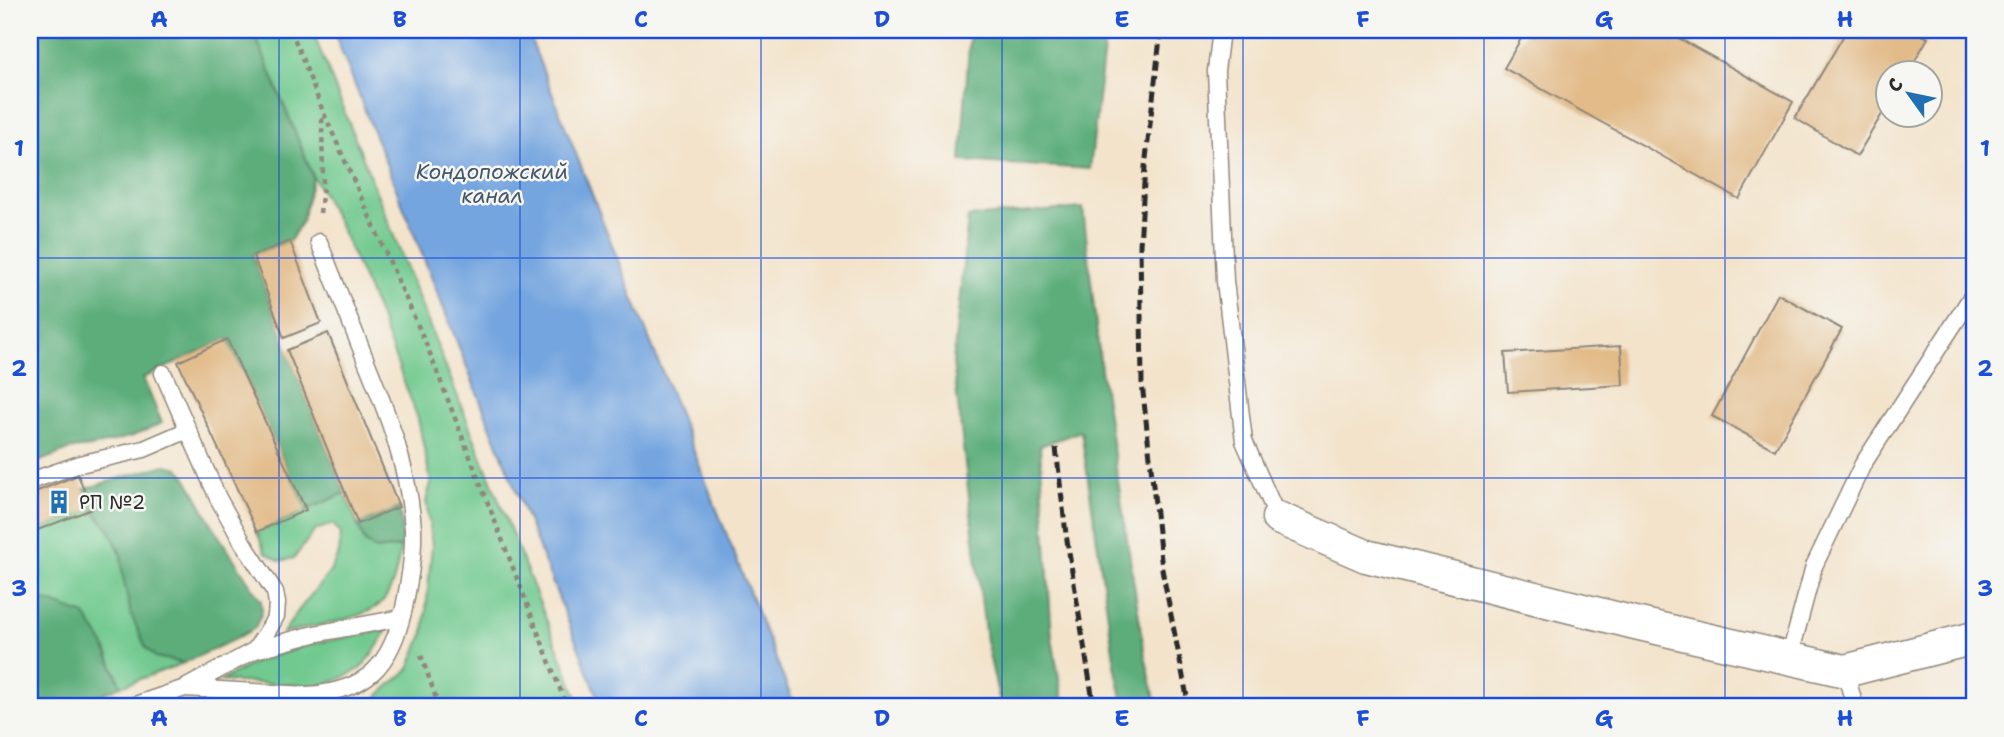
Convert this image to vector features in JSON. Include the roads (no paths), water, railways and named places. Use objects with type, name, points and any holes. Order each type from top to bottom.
[{"type":"street","points":[[1278,518],[1366,556],[1635,623],[1845,671],[1974,638]]},
{"type":"lane","points":[[1221,30],[1216,71],[1227,294],[1244,441],[1278,518]]},
{"type":"lane","points":[[185,688],[307,695],[345,690],[376,670],[394,639],[401,618],[412,559],[413,531],[404,471],[384,405],[319,242]]},
{"type":"lane","points":[[1789,659],[1814,566],[1863,464],[1974,293]]},
{"type":"lane","points":[[163,373],[231,523],[275,593],[276,615],[255,650]]},
{"type":"lane","points":[[30,481],[80,464],[144,449],[188,430]]},
{"type":"lane","points":[[129,707],[185,688],[255,650],[314,634],[401,618]]},
{"type":"lane","points":[[1845,671],[1855,707]]},
{"type":"water","name":"Кондопожский канал","points":[[333,30],[527,30],[795,707],[602,707]]},
{"type":"railway","points":[[1161,30],[1145,167],[1140,245],[1142,383],[1162,569],[1189,707]]},
{"type":"railway","points":[[1056,448],[1066,534],[1094,707]]},
{"type":"place","name":"РП №2","points":[[59,502]]}]
